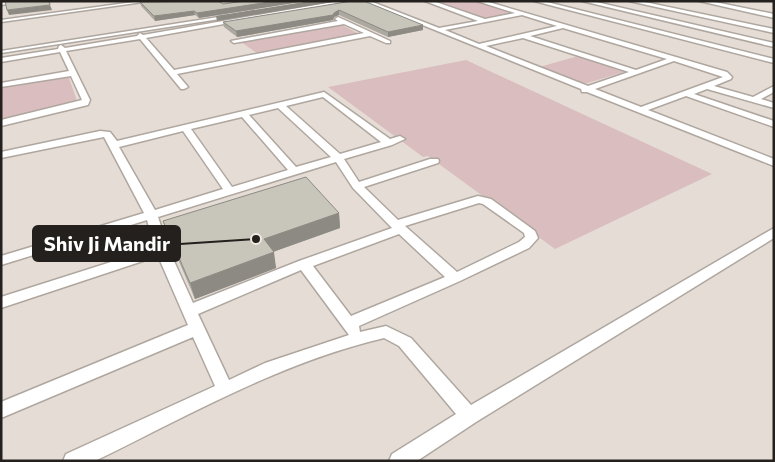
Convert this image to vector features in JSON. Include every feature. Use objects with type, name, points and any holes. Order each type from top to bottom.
[{"type":"street","points":[[315,8],[349,1]]},
{"type":"street","points":[[1,58],[364,1],[584,90],[641,110],[774,163]]},
{"type":"street","points":[[427,1],[485,22]]},
{"type":"street","points":[[479,1],[727,75],[727,78],[641,110]]},
{"type":"street","points":[[536,1],[774,61]]},
{"type":"street","points":[[584,1],[774,45]]},
{"type":"street","points":[[631,1],[774,32]]},
{"type":"street","points":[[606,19],[657,1]]},
{"type":"street","points":[[701,1],[774,16]]},
{"type":"street","points":[[315,8],[323,12]]},
{"type":"street","points":[[763,14],[774,9]]},
{"type":"street","points":[[438,30],[524,13]]},
{"type":"street","points":[[330,15],[388,42]]},
{"type":"street","points":[[234,41],[344,22]]},
{"type":"street","points":[[213,24],[221,31]]},
{"type":"street","points":[[478,46],[566,26]]},
{"type":"street","points":[[172,73],[370,34]]},
{"type":"street","points":[[141,36],[184,87]]},
{"type":"street","points":[[227,36],[241,46]]},
{"type":"street","points":[[524,36],[635,72]]},
{"type":"street","points":[[1,123],[85,103],[86,100],[62,48]]},
{"type":"street","points":[[248,51],[255,56]]},
{"type":"street","points":[[584,90],[674,59]]},
{"type":"street","points":[[1,86],[73,73]]},
{"type":"street","points":[[707,86],[774,106]]},
{"type":"street","points":[[754,100],[774,88]]},
{"type":"street","points":[[114,145],[338,92]]},
{"type":"street","points":[[1,261],[394,141],[324,94]]},
{"type":"street","points":[[687,94],[774,124]]},
{"type":"street","points":[[280,105],[338,158],[357,186],[398,227],[455,278]]},
{"type":"street","points":[[244,114],[295,172]]},
{"type":"street","points":[[186,128],[230,192]]},
{"type":"street","points":[[1,155],[100,134],[106,134],[110,137],[125,169],[152,216],[162,250],[225,390]]},
{"type":"street","points":[[357,186],[434,161]]},
{"type":"street","points":[[73,461],[354,331],[455,278],[524,245],[530,241],[532,235],[487,201],[478,198],[398,227],[190,311]]},
{"type":"street","points":[[399,461],[469,416],[774,232]]},
{"type":"street","points":[[1,304],[162,250]]},
{"type":"street","points":[[304,264],[354,331]]},
{"type":"street","points":[[1,410],[198,328]]},
{"type":"street","points":[[354,331],[386,332],[397,336],[405,342],[469,416]]},
{"type":"lane","points":[[1,4],[24,1]]},
{"type":"lane","points":[[1,20],[149,1]]},
{"type":"lane","points":[[1,52],[327,1]]},
{"type":"shaded area","points":[[431,1],[473,1],[516,13],[484,20]]},
{"type":"shaded area","points":[[340,24],[361,35],[258,54],[241,42]]},
{"type":"shaded area","points":[[578,56],[624,72],[581,85],[536,68]]},
{"type":"shaded area","points":[[466,60],[712,174],[555,249],[428,156],[423,157],[328,87]]},
{"type":"shaded area","points":[[68,75],[78,104],[1,120],[1,87]]},
{"type":"building","points":[[5,1],[49,1],[50,5],[7,10]]},
{"type":"building","points":[[218,1],[223,4],[245,1],[276,1],[197,13],[194,11],[154,16],[140,2]]},
{"type":"building","points":[[352,1],[364,1],[423,25],[388,32],[339,10],[333,15],[236,31],[223,22]]},
{"type":"building","points":[[306,177],[339,213],[264,239],[274,252],[190,283],[163,221]]},
{"type":"place","name":"Shiv Ji Mandir","points":[[256,239]]}]
